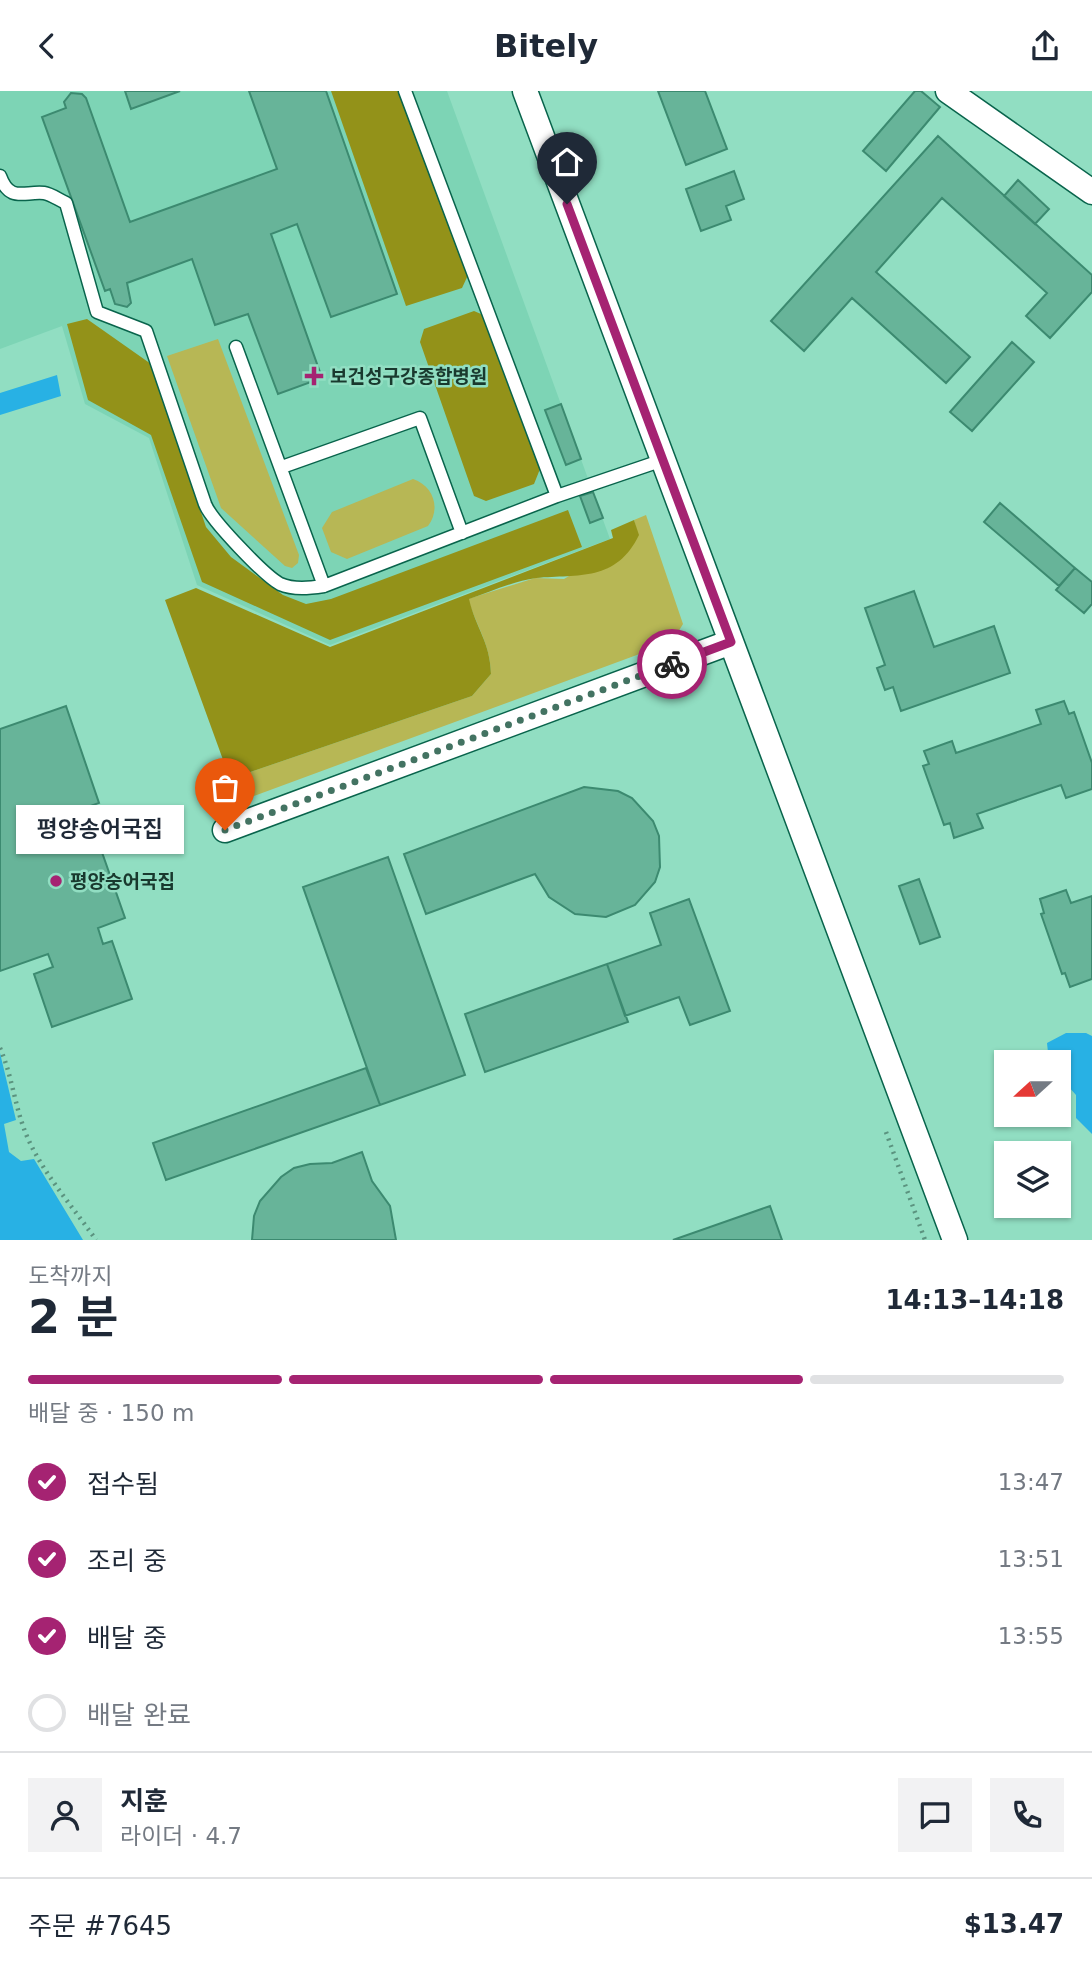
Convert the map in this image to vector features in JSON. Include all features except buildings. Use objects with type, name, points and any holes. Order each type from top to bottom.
[{"type":"street","points":[[525,91],[955,1240]]},
{"type":"street","points":[[950,93],[1092,192]]},
{"type":"street","points":[[225,830],[731,642]]},
{"type":"lane","points":[[405,91],[557,496]]},
{"type":"lane","points":[[0,176],[4,186],[20,196],[46,193],[66,203],[97,312],[146,331],[205,504],[214,521],[280,583],[305,589],[324,586],[557,496],[663,460]]},
{"type":"lane","points":[[236,347],[324,586]]},
{"type":"lane","points":[[282,467],[420,418],[462,533]]},
{"type":"path","points":[[0,1048],[11,1075],[22,1125],[32,1147],[96,1240]]},
{"type":"shaded area","name":"보건성구강종합병원","points":[[0,91],[447,91],[610,539],[330,645],[197,585],[149,438],[85,404],[62,326],[0,349]]},
{"type":"shaded area","points":[[331,91],[400,91],[469,273],[462,288],[406,306]]},
{"type":"shaded area","points":[[474,311],[481,314],[488,324],[540,469],[534,484],[486,501],[474,496],[420,342],[424,329]]},
{"type":"shaded area","points":[[87,319],[151,364],[206,527],[231,557],[283,595],[306,604],[331,599],[568,510],[582,547],[330,640],[202,582],[151,435],[88,400],[67,324]]},
{"type":"shaded area","points":[[218,339],[299,555],[298,563],[292,568],[285,566],[221,508],[167,356]]},
{"type":"shaded area","points":[[413,479],[426,487],[433,499],[434,512],[428,526],[347,559],[331,552],[322,528],[332,512]]},
{"type":"shaded area","points":[[646,515],[683,624],[672,642],[251,797],[240,793],[230,779],[472,696],[491,674],[486,644],[468,599],[535,578],[564,579],[638,535],[634,520]]},
{"type":"shaded area","points":[[634,520],[639,535],[630,550],[608,568],[581,575],[528,579],[469,599],[488,653],[491,674],[472,696],[230,779],[165,600],[196,588],[330,647],[613,538],[611,530]]},
{"type":"water","points":[[57,375],[61,396],[0,415],[0,393]]},
{"type":"water","points":[[1066,1033],[1086,1033],[1092,1036],[1092,1134],[1076,1118],[1076,1095],[1071,1089],[1071,1050],[1048,1050],[1047,1043]]},
{"type":"water","points":[[0,1053],[16,1120],[4,1124],[9,1152],[21,1161],[34,1159],[83,1240],[0,1240]]},
{"type":"way so far","points":[[225,830],[672,664]]},
{"type":"place","name":"보건성구강종합병원","points":[[314,376]]},
{"type":"place","name":"평양송어국집","points":[[225,830]]},
{"type":"place","name":"평양숭어국집","points":[[56,881]]},
{"type":"route","points":[[567,204],[731,642],[672,664]]}]
